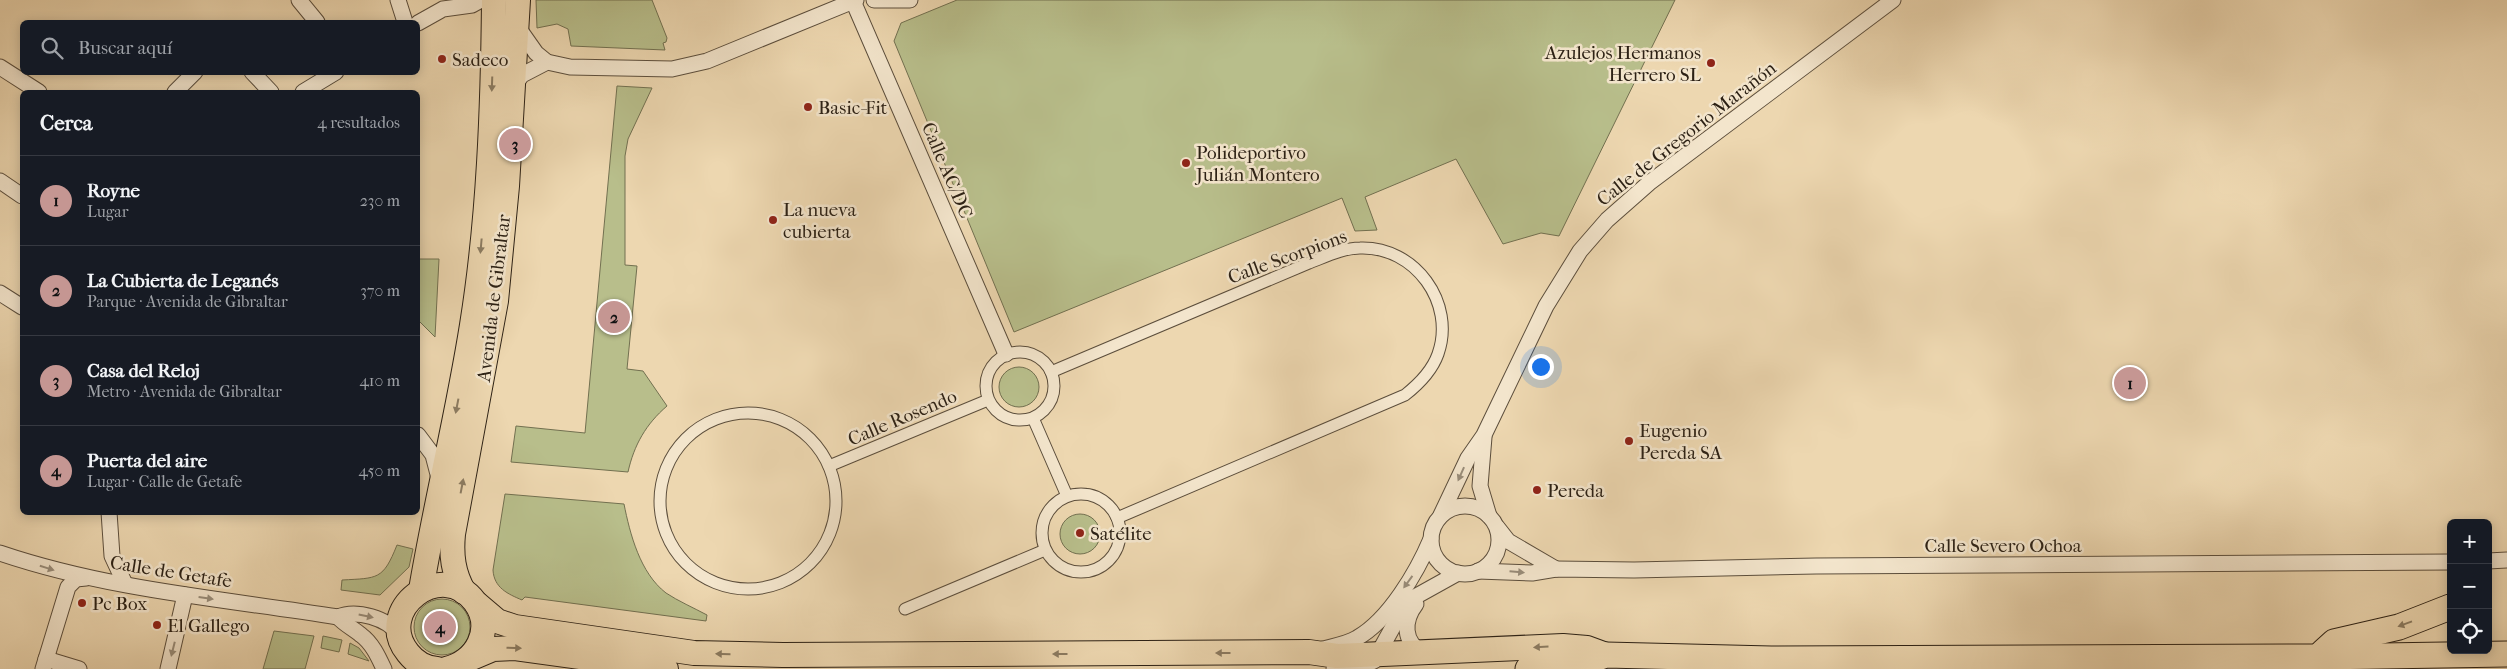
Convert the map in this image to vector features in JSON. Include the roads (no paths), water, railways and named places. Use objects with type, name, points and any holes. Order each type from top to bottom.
[{"type":"highway","points":[[2319,657],[2334,642],[2399,627],[2447,608]]},
{"type":"highway","points":[[1528,669],[1555,662],[1593,660],[1606,655],[1771,659],[2319,657],[2507,654]]},
{"type":"main road","name":"Avenida de Gibraltar","points":[[421,590],[469,344],[478,283],[492,100],[494,0]]},
{"type":"main road","name":"Avenida de Gibraltar","points":[[470,598],[456,577],[452,559],[453,534],[496,301],[507,186],[518,0]]},
{"type":"main road","points":[[666,669],[515,648],[493,649],[442,667],[416,661],[401,651],[401,614],[412,596],[421,590],[443,585],[470,598],[496,621],[515,627],[694,652],[749,655],[1309,652],[1337,656],[1377,656],[1575,646],[1606,655]]},
{"type":"main road","points":[[442,667],[478,649],[483,634],[483,618],[470,598]]},
{"type":"street","points":[[299,0],[315,20]]},
{"type":"street","points":[[398,0],[404,20]]},
{"type":"street","points":[[420,22],[442,9],[472,4],[481,0]]},
{"type":"street","points":[[874,0],[910,0]]},
{"type":"street","name":"Calle de Gregorio Marañón","points":[[1484,435],[1550,298],[1580,252],[1607,220],[1649,183],[1893,0]]},
{"type":"street","points":[[517,26],[536,53],[547,62],[570,67],[672,69],[694,65],[855,1]]},
{"type":"street","name":"Calle AC/DC","points":[[855,1],[1006,354]]},
{"type":"street","points":[[513,88],[522,75],[547,62]]},
{"type":"street","points":[[0,67],[36,90]]},
{"type":"street","points":[[177,90],[192,75]]},
{"type":"street","points":[[255,75],[269,90]]},
{"type":"street","points":[[305,90],[331,75]]},
{"type":"street","points":[[0,180],[20,195]]},
{"type":"street","name":"Calle Scorpions","points":[[1051,372],[1309,263],[1348,250],[1360,248],[1373,249],[1395,255],[1414,267],[1430,284],[1436,296],[1440,310],[1442,330],[1438,354],[1426,375],[1405,395],[1117,518]]},
{"type":"street","points":[[0,293],[20,306]]},
{"type":"street","points":[[1017,352],[1037,356],[1051,372],[1054,390],[1052,399],[1048,407],[1033,418],[1023,421],[1002,416],[988,400],[985,389],[986,378],[990,368],[1006,354],[1017,352]]},
{"type":"street","name":"Calle Rosendo","points":[[829,466],[988,400]]},
{"type":"street","points":[[746,414],[779,419],[808,436],[819,449],[829,466],[835,488],[836,505],[828,537],[809,565],[780,583],[747,589],[731,587],[709,580],[685,562],[667,534],[660,499],[665,473],[683,443],[696,431],[711,422],[728,416],[746,414]]},
{"type":"street","points":[[1033,418],[1067,496]]},
{"type":"street","points":[[1309,652],[1355,639],[1368,631],[1412,577],[1431,539],[1433,528],[1468,458],[1484,435]]},
{"type":"street","points":[[1334,669],[1370,664],[1377,656],[1404,607],[1413,598],[1458,573],[1478,571],[1490,562],[1498,548],[1493,522],[1480,486],[1484,435]]},
{"type":"street","points":[[420,438],[433,455],[441,488]]},
{"type":"street","points":[[1082,494],[1097,497],[1106,503],[1117,518],[1120,530],[1117,549],[1096,570],[1084,572],[1068,570],[1052,560],[1045,550],[1042,538],[1042,525],[1047,512],[1067,496],[1082,494]]},
{"type":"street","points":[[1441,515],[1458,506],[1480,509],[1512,544],[1556,569]]},
{"type":"street","points":[[110,515],[112,556],[126,584]]},
{"type":"street","points":[[1431,539],[1433,550],[1438,560],[1447,568],[1458,573]]},
{"type":"street","points":[[905,609],[1045,550]]},
{"type":"street","name":"Calle de Getafe","points":[[0,553],[86,578],[185,595],[338,617],[346,613],[377,619],[391,626],[401,651]]},
{"type":"street","points":[[2492,562],[2507,560]]},
{"type":"street","name":"Calle Severo Ochoa","points":[[1478,571],[1532,573],[1556,569],[2447,562]]},
{"type":"street","points":[[79,669],[45,664],[68,587],[76,579],[86,578]]},
{"type":"street","points":[[1423,653],[1410,643],[1407,627],[1413,608],[1426,592]]},
{"type":"street","points":[[168,669],[185,595]]},
{"type":"street","points":[[338,617],[344,624],[366,639],[377,654],[384,669]]},
{"type":"place","name":"Sadeco","points":[[442,59]]},
{"type":"place","name":"Azulejos Hermanos Herrero SL","points":[[1711,63]]},
{"type":"place","name":"Basic-Fit","points":[[808,107]]},
{"type":"place","name":"Casa del Reloj","points":[[515,144]]},
{"type":"place","name":"Polideportivo Julián Montero","points":[[1186,163]]},
{"type":"place","name":"La nueva cubierta","points":[[773,220]]},
{"type":"place","name":"La Cubierta de Leganés","points":[[614,317]]},
{"type":"place","name":"Royne","points":[[2130,383]]},
{"type":"place","name":"Eugenio Pereda SA","points":[[1629,441]]},
{"type":"place","name":"Pereda","points":[[1537,490]]},
{"type":"place","name":"Satélite","points":[[1080,533]]},
{"type":"place","name":"Pc Box","points":[[82,603]]},
{"type":"place","name":"El Gallego","points":[[157,625]]},
{"type":"place","name":"Puerta del aire","points":[[440,627]]}]
